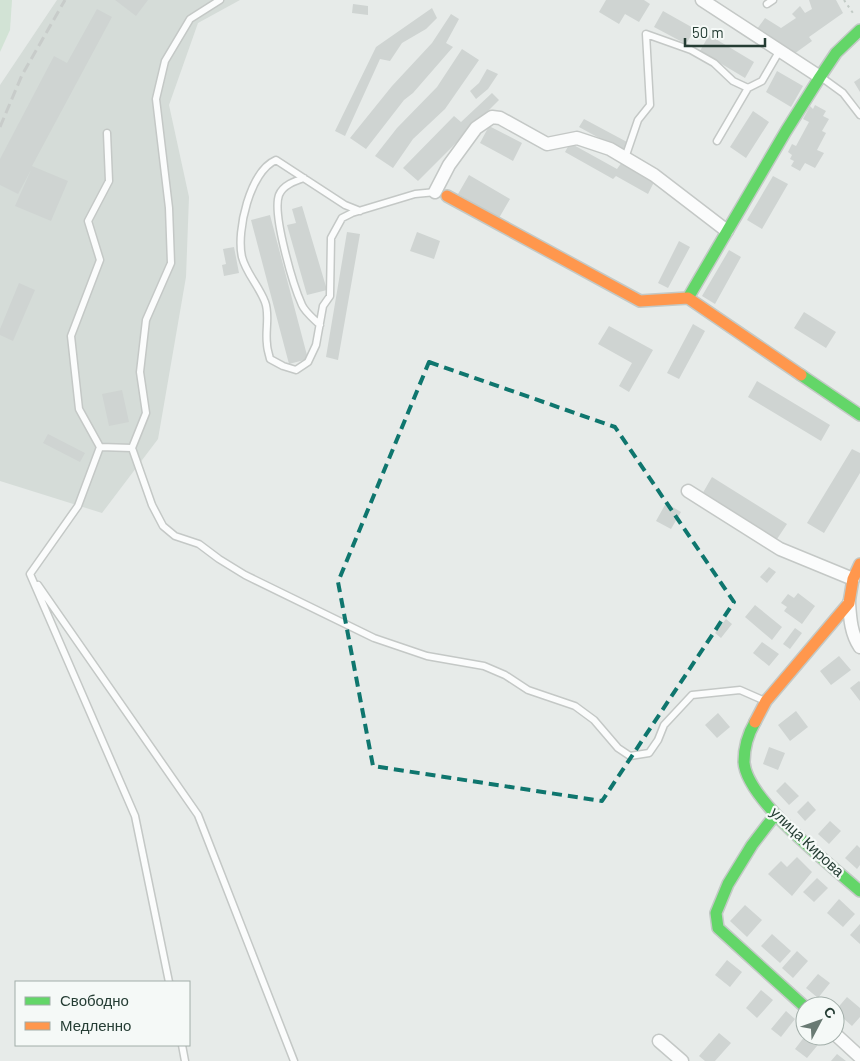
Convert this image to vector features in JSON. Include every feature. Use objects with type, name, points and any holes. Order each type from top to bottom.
[{"type":"street","points":[[702,0],[820,77]]},
{"type":"street","points":[[688,298],[820,77],[836,53],[860,30]]},
{"type":"street","points":[[728,231],[654,174],[610,149],[577,138],[547,144],[500,118],[492,117],[476,128],[449,165],[441,194],[640,301],[688,298],[860,415]]},
{"type":"street","points":[[688,491],[780,549],[853,579]]},
{"type":"street","points":[[860,564],[853,579],[849,603],[851,627],[856,642],[860,647]]},
{"type":"street","points":[[766,701],[849,603]]},
{"type":"street","name":"улица Кирова","points":[[766,701],[747,737],[744,763],[755,791],[776,814],[860,891]]},
{"type":"street","points":[[776,814],[752,845],[728,884],[716,913],[718,928],[795,998]]},
{"type":"street","points":[[659,1041],[682,1061]]},
{"type":"street","points":[[845,1043],[860,1057]]},
{"type":"lane","points":[[220,0],[190,19],[164,61],[156,99],[169,208],[171,262],[146,320],[140,372],[146,413],[132,448],[152,505],[164,526],[175,536],[199,544],[245,575],[374,638],[427,656],[484,666],[505,675],[528,690],[574,706],[594,720],[618,748],[630,756],[649,753],[658,740],[664,725],[692,695],[740,690],[766,701]]},
{"type":"lane","points":[[767,4],[773,0]]},
{"type":"lane","points":[[625,158],[638,120],[650,105],[646,34],[692,50],[714,63],[733,80],[748,88]]},
{"type":"lane","points":[[717,141],[748,88],[762,81],[780,50]]},
{"type":"lane","points":[[820,77],[843,93],[860,115]]},
{"type":"lane","points":[[30,574],[78,506],[100,447],[79,409],[71,336],[100,260],[88,221],[109,181],[106,133]]},
{"type":"lane","points":[[360,211],[346,205],[276,160],[261,172],[250,194],[241,229],[242,257],[254,283],[266,302],[267,344],[270,359],[296,370],[308,362],[316,345],[323,306],[330,296],[331,238],[342,218],[414,194],[441,194]]},
{"type":"lane","points":[[304,178],[291,182],[279,194],[277,212],[284,248],[302,306],[320,325]]},
{"type":"lane","points":[[100,447],[132,448]]},
{"type":"lane","points":[[30,574],[135,816],[169,981]]},
{"type":"lane","points":[[30,574],[198,815],[294,1061]]},
{"type":"lane","points":[[182,1046],[185,1061]]},
{"type":"path","points":[[844,0],[855,16]]},
{"type":"highlighted area","points":[[429,362],[615,427],[734,602],[602,801],[373,766],[338,582]]},
{"type":"shaded area","points":[[57,0],[240,0],[198,23],[169,105],[189,197],[186,277],[158,439],[102,513],[0,481],[0,85]]},
{"type":"green space","points":[[0,0],[12,0],[10,30],[0,52]]},
{"type":"building","points":[[115,0],[148,0],[136,16]]},
{"type":"building","points":[[606,0],[644,0],[650,4],[639,22],[625,14],[619,24],[599,12]]},
{"type":"building","points":[[809,0],[836,0],[843,13],[809,37],[812,41],[794,54],[757,29],[765,18],[781,28],[796,18],[792,14],[800,6],[805,13],[812,9]]},
{"type":"building","points":[[353,4],[368,6],[368,15],[352,13]]},
{"type":"building","points":[[432,8],[437,18],[426,29],[402,43],[390,61],[380,59],[345,136],[335,131],[376,47]]},
{"type":"building","points":[[97,9],[112,17],[32,166],[68,181],[51,221],[15,206],[31,170],[18,194],[0,185],[0,159],[54,56],[67,63]]},
{"type":"building","points":[[663,11],[695,29],[686,44],[654,27]]},
{"type":"building","points":[[451,14],[459,19],[446,43],[453,47],[413,93],[404,100],[366,149],[350,138],[392,86],[432,43]]},
{"type":"building","points":[[709,35],[754,62],[745,78],[700,51]]},
{"type":"building","points":[[462,49],[479,60],[445,109],[413,139],[393,168],[375,156],[397,128],[437,87]]},
{"type":"building","points":[[487,69],[498,74],[488,89],[476,99],[470,91],[479,83]]},
{"type":"building","points":[[777,71],[803,86],[791,107],[766,92]]},
{"type":"building","points":[[860,78],[860,92],[854,82]]},
{"type":"building","points":[[492,93],[499,100],[418,181],[403,168],[454,116],[461,122]]},
{"type":"building","points":[[815,105],[826,111],[823,116],[829,119],[822,131],[826,133],[817,150],[824,153],[815,168],[805,163],[800,171],[791,166],[794,161],[790,159],[792,155],[788,152],[792,144],[796,146],[809,122],[803,119],[810,106],[813,109]]},
{"type":"building","points":[[753,111],[769,122],[746,158],[730,147]]},
{"type":"building","points":[[584,119],[627,142],[623,151],[579,127]]},
{"type":"building","points":[[489,126],[522,143],[513,161],[480,143]]},
{"type":"building","points":[[570,143],[617,169],[622,162],[654,182],[648,194],[616,176],[613,179],[565,152]]},
{"type":"building","points":[[469,175],[510,199],[499,218],[458,194]]},
{"type":"building","points":[[773,176],[788,184],[762,229],[747,220]]},
{"type":"building","points":[[302,206],[327,290],[307,295],[287,225],[296,223],[292,209]]},
{"type":"building","points":[[270,215],[308,359],[289,364],[251,220]]},
{"type":"building","points":[[347,232],[360,234],[338,360],[326,357]]},
{"type":"building","points":[[417,232],[440,241],[434,259],[410,251]]},
{"type":"building","points":[[679,241],[690,247],[668,288],[658,283]]},
{"type":"building","points":[[234,247],[239,273],[224,276],[222,265],[226,264],[223,249]]},
{"type":"building","points":[[729,250],[741,257],[715,304],[702,296]]},
{"type":"building","points":[[19,283],[35,290],[13,341],[0,335],[0,329]]},
{"type":"building","points":[[804,312],[836,332],[826,348],[794,328]]},
{"type":"building","points":[[693,324],[705,331],[679,379],[667,373]]},
{"type":"building","points":[[609,326],[653,350],[629,392],[619,386],[632,363],[598,344]]},
{"type":"building","points":[[757,381],[830,425],[821,441],[748,397]]},
{"type":"building","points":[[122,390],[129,422],[109,426],[102,394]]},
{"type":"building","points":[[48,434],[85,453],[80,462],[43,443]]},
{"type":"building","points":[[852,449],[860,453],[860,473],[824,533],[807,523]]},
{"type":"building","points":[[712,477],[787,524],[775,542],[701,496]]},
{"type":"building","points":[[666,503],[681,512],[671,529],[656,521]]},
{"type":"building","points":[[769,567],[776,572],[767,583],[760,577]]},
{"type":"building","points":[[798,593],[815,606],[802,624],[784,611],[787,607],[781,603],[788,594],[794,598]]},
{"type":"building","points":[[755,605],[782,627],[772,640],[745,617]]},
{"type":"building","points":[[726,619],[732,624],[721,638],[715,633]]},
{"type":"building","points":[[795,628],[802,633],[790,649],[783,644]]},
{"type":"building","points":[[762,642],[779,654],[769,666],[753,653]]},
{"type":"building","points":[[839,656],[851,670],[831,685],[820,671]]},
{"type":"building","points":[[860,682],[860,701],[850,688]]},
{"type":"building","points":[[796,711],[808,727],[790,741],[778,725]]},
{"type":"building","points":[[718,713],[730,727],[717,738],[705,725]]},
{"type":"building","points":[[769,747],[785,753],[778,770],[763,764]]},
{"type":"building","points":[[785,782],[799,796],[789,805],[776,791]]},
{"type":"building","points":[[808,801],[816,810],[805,821],[797,812]]},
{"type":"building","points":[[830,821],[841,831],[829,844],[818,834]]},
{"type":"building","points":[[857,845],[860,848],[860,865],[857,869],[845,858]]},
{"type":"building","points":[[797,857],[812,872],[792,896],[768,874],[781,861],[787,867]]},
{"type":"building","points":[[817,878],[828,888],[814,902],[803,892]]},
{"type":"building","points":[[839,899],[855,914],[843,927],[827,913]]},
{"type":"building","points":[[745,905],[762,920],[747,937],[730,921]]},
{"type":"building","points":[[860,924],[860,944],[850,935]]},
{"type":"building","points":[[772,934],[791,951],[780,963],[761,946]]},
{"type":"building","points":[[797,951],[808,961],[793,978],[782,968]]},
{"type":"building","points":[[727,960],[742,972],[730,987],[715,975]]},
{"type":"building","points":[[818,974],[830,983],[820,996],[816,996],[806,988]]},
{"type":"building","points":[[761,990],[773,1000],[757,1018],[746,1008]]},
{"type":"building","points":[[847,997],[860,1008],[860,1017],[852,1026],[845,1020],[845,999]]},
{"type":"building","points":[[786,1011],[795,1019],[781,1037],[771,1029]]},
{"type":"building","points":[[719,1033],[731,1043],[715,1061],[705,1061],[699,1056]]},
{"type":"building","points":[[797,1046],[817,1046],[807,1058],[795,1049]]},
{"type":"building","points":[[837,1054],[846,1061],[831,1061]]},
{"type":"railway","points":[[0,127],[22,75],[65,0]]},
{"type":"traffic: fast","points":[[688,298],[820,77],[836,53],[860,30]]},
{"type":"traffic: fast","points":[[801,375],[860,415]]},
{"type":"traffic: fast","points":[[755,722],[747,741],[744,762],[748,777],[759,795],[792,831],[860,891]]},
{"type":"traffic: fast","points":[[775,815],[752,845],[728,884],[716,913],[718,928],[795,998]]},
{"type":"traffic: slow","points":[[447,196],[640,301],[688,298],[801,375]]},
{"type":"traffic: slow","points":[[755,722],[766,701],[849,603],[853,579],[860,564]]}]
